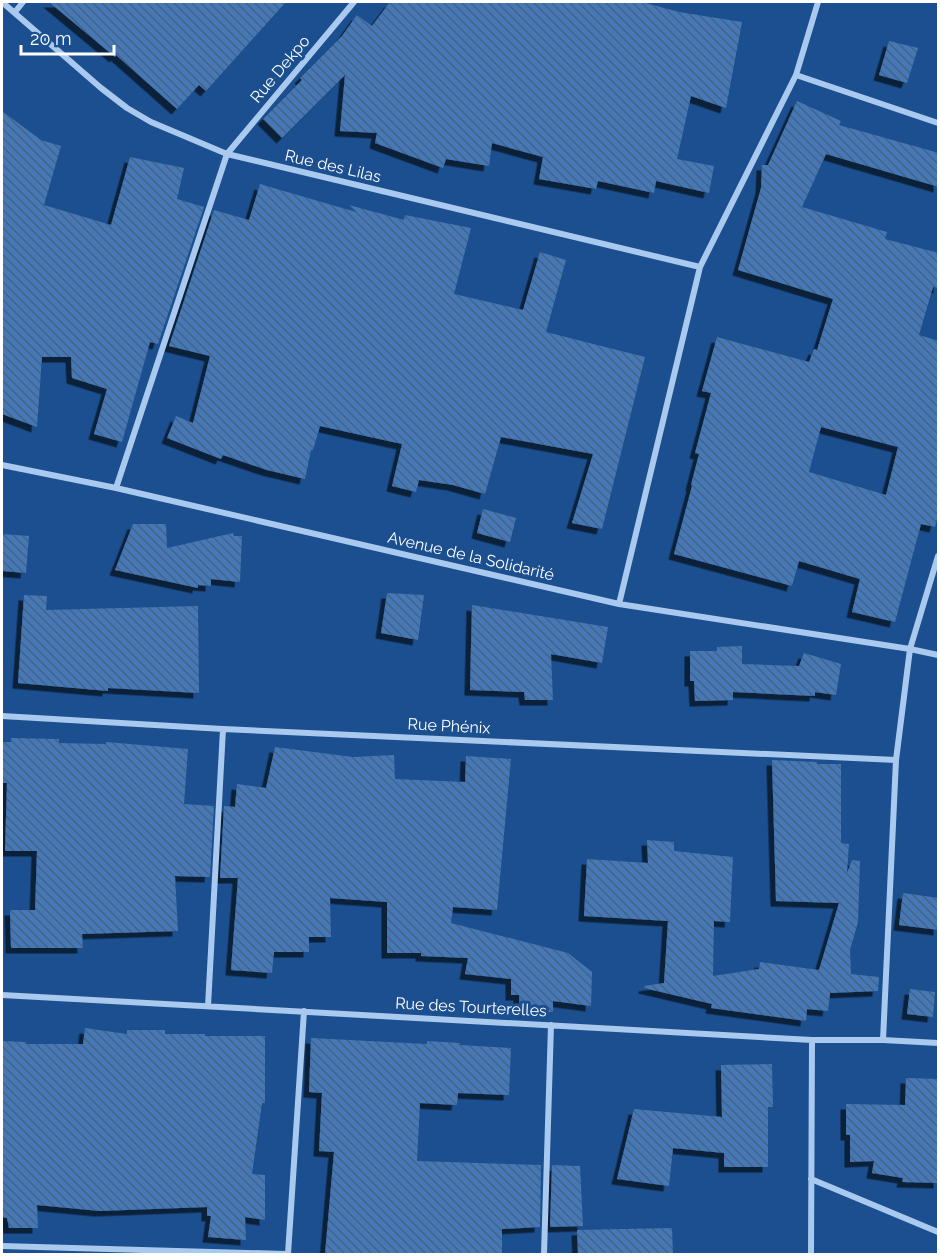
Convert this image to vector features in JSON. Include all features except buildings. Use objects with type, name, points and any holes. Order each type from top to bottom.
[{"type":"street","name":"Rue des Lilas","points":[[2,2],[127,108],[151,122],[227,154],[700,267]]},
{"type":"street","points":[[15,12],[23,2]]},
{"type":"street","name":"Rue Dekpo","points":[[227,154],[354,2]]},
{"type":"street","points":[[619,604],[700,267],[796,75],[818,2]]},
{"type":"street","points":[[796,75],[939,123]]},
{"type":"street","points":[[116,488],[227,154]]},
{"type":"street","name":"Avenue de la Solidarité","points":[[2,465],[116,488],[619,604],[939,655]]},
{"type":"street","points":[[883,1040],[896,760],[910,649],[939,556]]},
{"type":"street","name":"Rue Phénix","points":[[2,716],[223,729],[896,760]]},
{"type":"street","points":[[207,1006],[223,729]]},
{"type":"street","name":"Rue des Tourterelles","points":[[2,995],[812,1040],[939,1043]]},
{"type":"street","points":[[2,1246],[287,1254],[304,1011]]},
{"type":"street","points":[[543,1254],[551,1025]]},
{"type":"street","points":[[811,1254],[812,1040]]},
{"type":"street","points":[[811,1179],[939,1232]]}]
